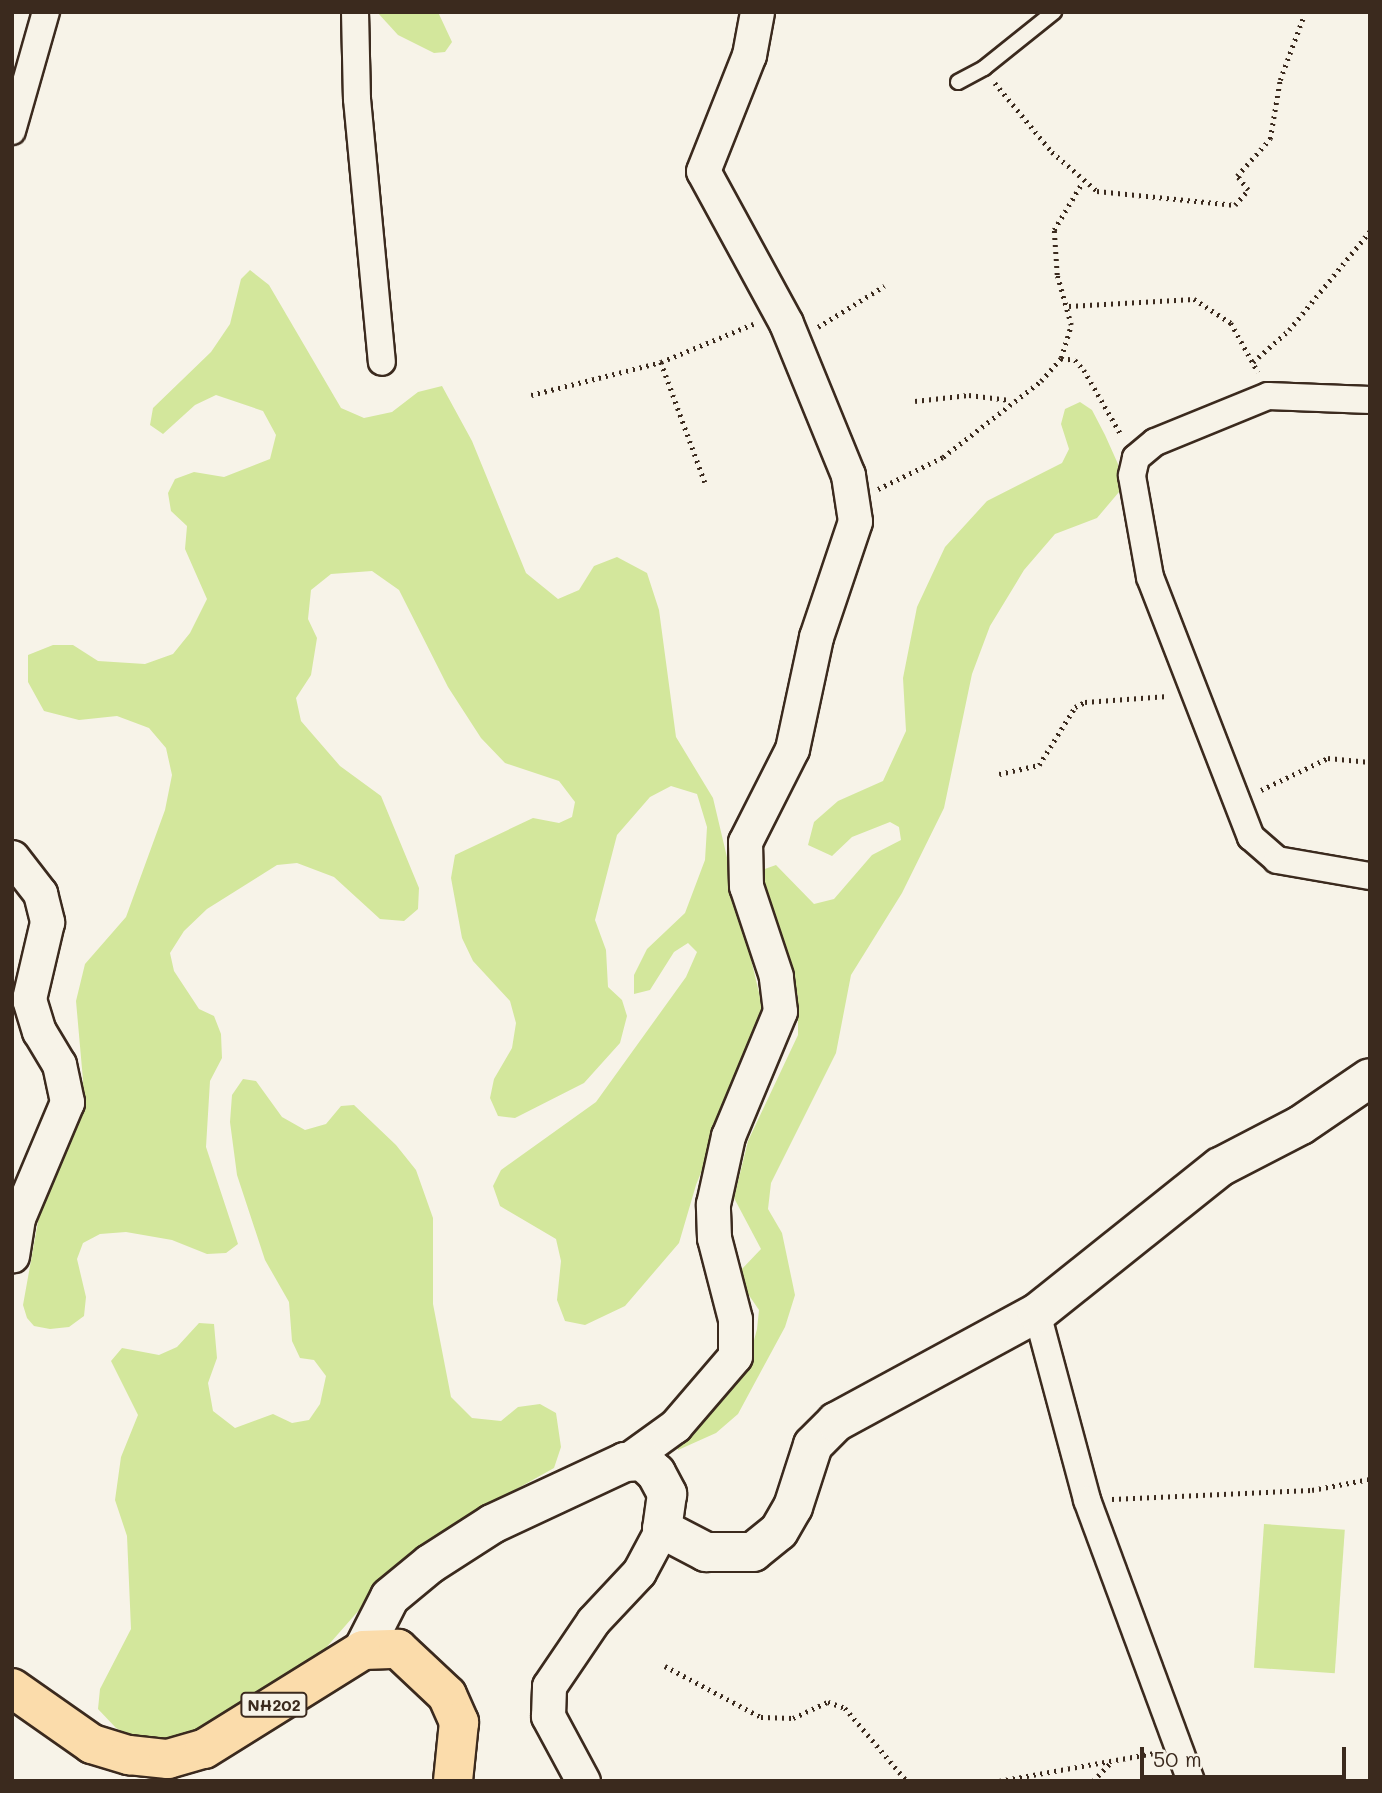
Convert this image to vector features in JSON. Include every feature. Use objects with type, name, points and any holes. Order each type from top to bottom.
[{"type":"highway","points":[[363,1650],[398,1649],[447,1695],[459,1722],[453,1781]]},
{"type":"highway","name":"NH202","points":[[12,1688],[92,1744],[129,1755],[168,1759],[204,1749],[363,1650]]},
{"type":"main road","points":[[363,1650],[390,1597],[430,1564],[492,1524],[625,1462],[643,1461],[656,1473],[667,1494],[662,1530],[706,1552],[753,1552],[779,1531],[793,1507],[813,1446],[836,1422],[1037,1313],[1189,1188],[1370,1078]]},
{"type":"street","points":[[12,131],[46,12]]},
{"type":"street","points":[[355,12],[359,124],[382,362]]},
{"type":"street","points":[[625,1462],[675,1426],[735,1356],[735,1319],[714,1238],[713,1204],[728,1136],[780,1011],[776,976],[746,886],[745,842],[792,749],[816,637],[847,556],[855,499],[786,325],[704,171],[749,55],[757,12]]},
{"type":"street","points":[[1370,400],[1268,396],[1166,437],[1136,458],[1132,476],[1140,542],[1235,803],[1251,837],[1277,860],[1370,876]]},
{"type":"street","points":[[12,857],[40,893],[44,913],[29,999],[39,1031],[59,1064],[66,1102],[18,1218],[12,1256]]},
{"type":"street","points":[[1037,1313],[1087,1500],[1154,1672],[1177,1749],[1191,1781]]},
{"type":"street","points":[[583,1781],[548,1716],[549,1686],[593,1621],[639,1572],[662,1530]]},
{"type":"lane","points":[[958,82],[984,68],[1054,12]]},
{"type":"path","points":[[984,68],[1014,110],[1083,183],[1112,194],[1223,205],[1246,198],[1248,190],[1237,176],[1270,139],[1280,80],[1304,15]]},
{"type":"path","points":[[855,499],[943,457],[1011,401],[1041,381],[1061,358],[1071,325],[1069,306],[1056,275],[1054,230],[1083,183]]},
{"type":"path","points":[[1253,362],[1289,330],[1370,231]]},
{"type":"path","points":[[531,395],[662,362],[786,325],[838,319],[884,286]]},
{"type":"path","points":[[1069,306],[1194,299],[1231,323],[1268,396]]},
{"type":"path","points":[[1061,358],[1075,360],[1084,370],[1136,458]]},
{"type":"path","points":[[662,362],[705,482]]},
{"type":"path","points":[[915,401],[969,395],[1011,401]]},
{"type":"path","points":[[999,774],[1039,765],[1075,707],[1085,702],[1146,699],[1192,688]]},
{"type":"path","points":[[1235,803],[1328,758],[1370,762]]},
{"type":"path","points":[[1087,1500],[1312,1490],[1370,1479]]},
{"type":"path","points":[[665,1666],[761,1717],[793,1718],[828,1702],[845,1708],[907,1781]]},
{"type":"path","points":[[999,1781],[1177,1749]]},
{"type":"path","points":[[1093,1781],[1112,1760]]},
{"type":"green space","points":[[377,12],[438,12],[452,42],[445,52],[434,53],[398,35]]},
{"type":"green space","points":[[250,270],[269,285],[341,408],[364,418],[392,412],[418,392],[442,386],[472,441],[526,573],[558,599],[579,590],[594,566],[617,557],[647,573],[659,610],[676,737],[713,798],[764,1014],[696,1185],[679,1243],[625,1306],[585,1325],[565,1321],[557,1300],[561,1261],[556,1239],[500,1206],[493,1186],[501,1170],[596,1102],[686,977],[697,952],[688,943],[674,952],[650,990],[634,994],[634,975],[647,949],[685,913],[705,860],[707,827],[697,794],[671,786],[650,797],[617,835],[595,920],[606,950],[608,987],[622,1000],[627,1016],[620,1043],[584,1083],[515,1118],[498,1116],[490,1098],[494,1079],[512,1048],[516,1023],[510,1001],[473,961],[462,938],[451,878],[455,855],[533,818],[559,823],[572,817],[575,802],[559,781],[505,763],[481,738],[448,687],[399,590],[372,571],[331,574],[311,590],[308,619],[317,638],[311,675],[296,698],[301,721],[340,766],[381,796],[419,888],[418,909],[404,921],[380,919],[334,877],[297,863],[277,865],[207,909],[184,931],[170,953],[174,971],[199,1009],[214,1016],[221,1034],[222,1058],[210,1081],[206,1147],[238,1244],[226,1253],[207,1254],[172,1240],[126,1232],[100,1234],[83,1243],[77,1259],[86,1297],[84,1316],[69,1327],[50,1329],[34,1326],[27,1318],[23,1305],[41,1205],[79,1112],[83,1080],[76,1001],[85,964],[126,917],[165,810],[172,775],[166,748],[149,728],[117,716],[79,720],[44,711],[28,682],[28,655],[53,645],[73,645],[98,661],[145,664],[173,654],[190,633],[207,599],[185,549],[187,526],[171,511],[168,493],[175,479],[194,472],[224,477],[270,459],[276,435],[263,411],[216,395],[195,405],[163,434],[150,425],[153,408],[211,352],[230,324],[241,279]]},
{"type":"green space","points":[[1080,402],[1092,410],[1118,464],[1119,492],[1097,518],[1055,534],[1024,570],[990,626],[972,674],[944,808],[902,893],[851,975],[836,1053],[771,1183],[768,1209],[782,1233],[795,1295],[785,1327],[738,1414],[716,1433],[678,1450],[677,1442],[749,1359],[757,1329],[759,1310],[742,1285],[741,1270],[761,1249],[734,1198],[748,1141],[798,1035],[798,996],[760,884],[762,870],[776,865],[814,904],[834,899],[872,855],[901,840],[899,827],[890,822],[852,837],[832,856],[808,845],[814,822],[838,801],[883,781],[906,731],[903,678],[917,607],[945,547],[987,501],[1062,463],[1069,449],[1061,424],[1065,409]]},
{"type":"green space","points":[[243,1079],[256,1081],[282,1117],[305,1130],[326,1124],[341,1106],[354,1105],[396,1145],[416,1170],[433,1218],[433,1304],[451,1397],[472,1418],[501,1421],[518,1407],[540,1404],[556,1413],[561,1447],[554,1468],[504,1496],[409,1567],[360,1609],[324,1650],[280,1683],[212,1725],[173,1739],[139,1740],[116,1728],[98,1709],[100,1689],[131,1629],[127,1536],[115,1500],[121,1457],[138,1415],[111,1361],[122,1348],[159,1355],[177,1347],[199,1323],[214,1324],[217,1358],[208,1383],[213,1411],[235,1428],[273,1414],[292,1423],[309,1420],[320,1404],[326,1376],[314,1360],[300,1358],[292,1341],[289,1302],[265,1260],[237,1175],[230,1122],[232,1095]]},
{"type":"green space","points":[[1264,1524],[1345,1530],[1335,1673],[1254,1668]]}]
